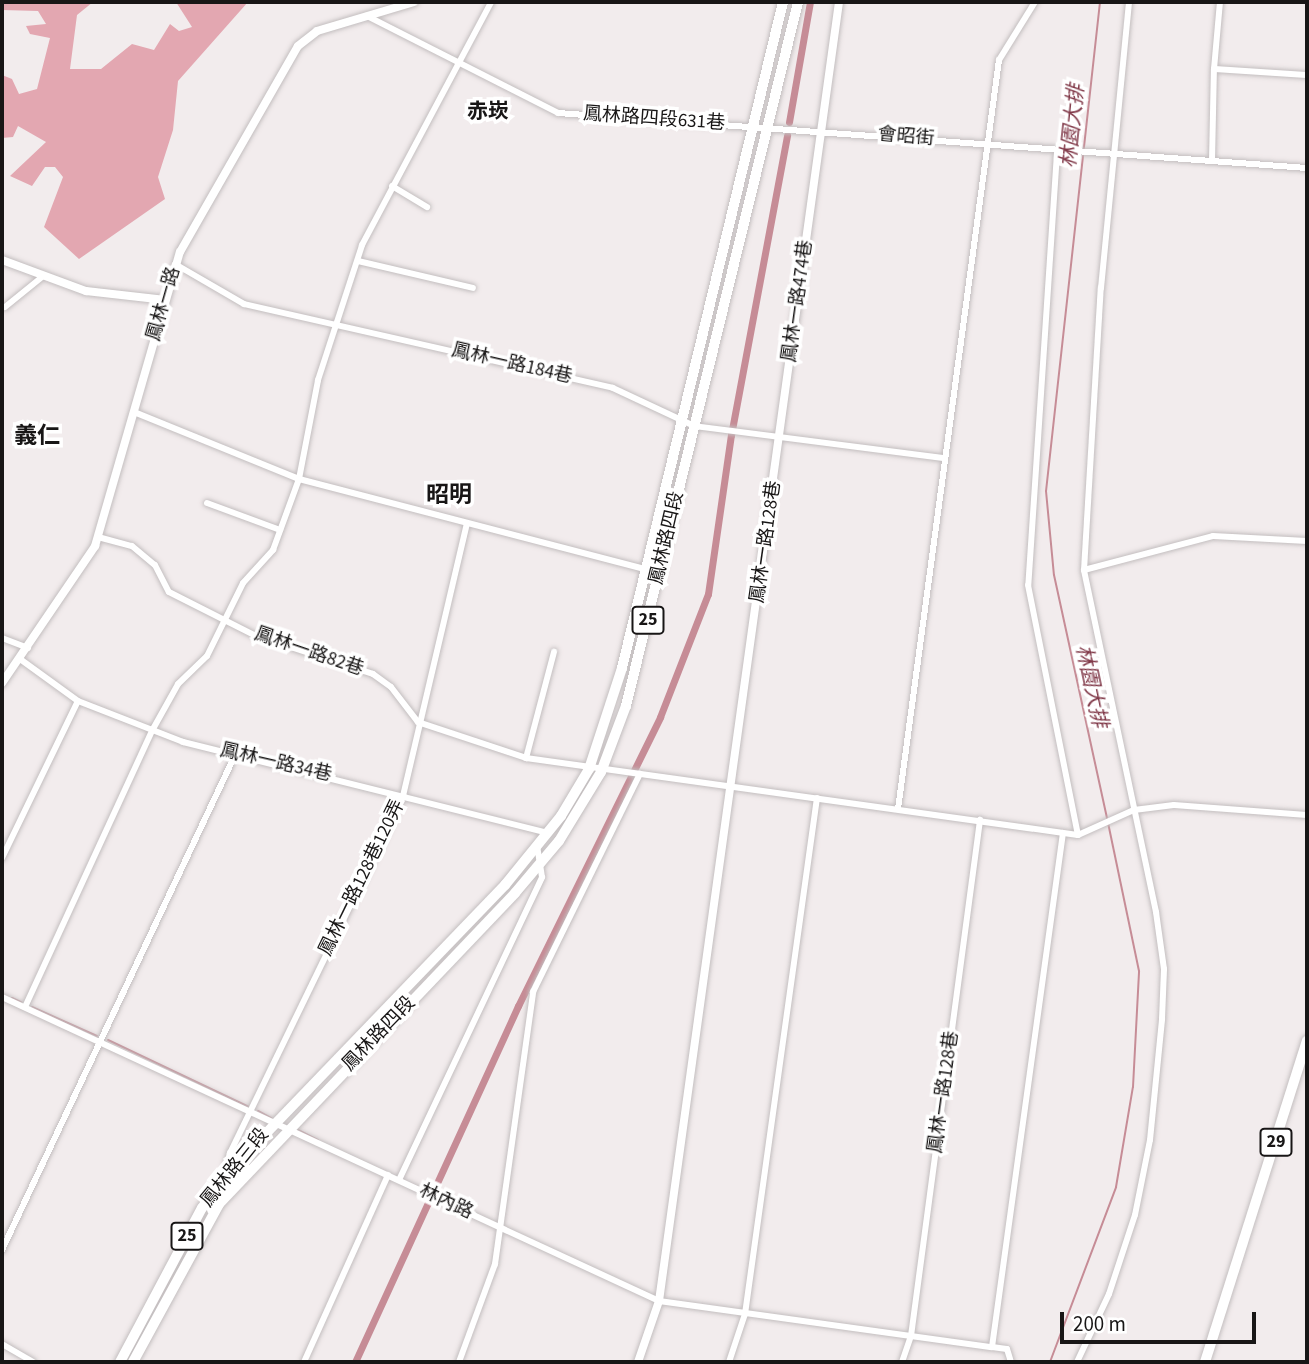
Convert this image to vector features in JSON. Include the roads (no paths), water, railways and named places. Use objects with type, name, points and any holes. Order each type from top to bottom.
[{"type":"main road","name":"鳳林路四段","points":[[273,1121],[537,847],[589,769],[614,701],[750,126],[783,2]]},
{"type":"main road","name":"鳳林路四段","points":[[286,1129],[542,862],[601,772],[626,706],[798,2]]},
{"type":"main road","name":"29","points":[[1205,1362],[1307,1041]]},
{"type":"main road","name":"鳳林路三段","points":[[120,1362],[202,1208],[225,1176],[273,1121]]},
{"type":"main road","name":"鳳林路三段","points":[[133,1362],[219,1203],[286,1129]]},
{"type":"street","name":"鳳林一路","points":[[2,683],[28,648],[98,537],[175,264],[298,46],[317,31],[414,2]]},
{"type":"street","points":[[25,1007],[153,729],[178,684],[207,656],[223,616],[273,550],[299,479],[318,380],[358,261],[392,186],[461,64],[491,2]]},
{"type":"street","name":"鳳林一路474巷","points":[[780,436],[839,2]]},
{"type":"street","points":[[898,809],[1002,50],[1022,30],[1035,2]]},
{"type":"street","points":[[1077,1362],[1109,1294],[1135,1214],[1154,1100],[1164,969],[1130,812],[1084,570],[1111,157],[1129,2]]},
{"type":"street","points":[[1212,162],[1214,69],[1220,2]]},
{"type":"street","points":[[367,16],[461,64]]},
{"type":"street","name":"鳳林路四段631巷","points":[[461,64],[558,113],[750,126]]},
{"type":"street","points":[[1214,69],[1307,75]]},
{"type":"street","name":"會昭街","points":[[750,126],[988,144],[1111,157]]},
{"type":"street","points":[[1059,153],[1028,584],[1080,834]]},
{"type":"street","points":[[1111,157],[1307,168]]},
{"type":"street","points":[[392,186],[427,206]]},
{"type":"street","points":[[2,260],[86,291],[165,300]]},
{"type":"street","points":[[358,261],[473,288]]},
{"type":"street","name":"鳳林一路184巷","points":[[175,264],[244,304],[337,322],[612,388],[681,422]]},
{"type":"street","points":[[5,307],[42,277]]},
{"type":"street","points":[[134,412],[299,479],[660,573]]},
{"type":"street","points":[[681,422],[694,426],[944,458]]},
{"type":"street","name":"鳳林一路128巷","points":[[638,1362],[659,1301],[780,436]]},
{"type":"street","points":[[207,503],[280,530]]},
{"type":"street","name":"鳳林一路128巷120弄","points":[[225,1176],[230,1153],[403,796],[418,722],[467,523]]},
{"type":"street","points":[[1084,570],[1213,536],[1307,541]]},
{"type":"street","name":"鳳林一路82巷","points":[[98,537],[132,546],[155,565],[169,592],[223,616],[272,643],[373,674],[386,682],[418,722]]},
{"type":"street","points":[[2,638],[28,648]]},
{"type":"street","points":[[526,758],[554,652]]},
{"type":"street","name":"鳳林一路34巷","points":[[20,659],[78,701],[153,729],[548,833]]},
{"type":"street","points":[[2,859],[78,701]]},
{"type":"street","points":[[418,722],[526,758],[601,772],[637,774],[1063,833],[1080,834],[1130,812],[1202,805],[1307,815]]},
{"type":"street","points":[[2,1250],[236,753]]},
{"type":"street","points":[[459,1362],[495,1264],[497,1226],[533,992],[637,774]]},
{"type":"street","points":[[729,1362],[745,1314],[817,798]]},
{"type":"street","name":"鳳林一路128巷","points":[[902,1362],[911,1336],[980,820]]},
{"type":"street","points":[[1012,1362],[1007,1349],[992,1347],[1063,833]]},
{"type":"street","points":[[399,1180],[542,877],[542,862],[537,847]]},
{"type":"street","name":"林內路","points":[[2,997],[659,1301],[992,1347]]},
{"type":"street","points":[[304,1362],[388,1175]]},
{"type":"street","points":[[2,1344],[33,1362]]},
{"type":"waterway","points":[[789,122],[810,2]]},
{"type":"waterway","name":"林園大排","points":[[1100,2],[1046,491],[1054,575],[1107,818]]},
{"type":"waterway","points":[[355,1362],[518,1006],[660,717],[708,594],[731,435],[787,135]]},
{"type":"waterway","name":"林園大排","points":[[1050,1362],[1116,1187],[1133,1087],[1139,971],[1108,823]]},
{"type":"waterway","points":[[12,998],[21,1002]]},
{"type":"waterway","points":[[32,1007],[97,1036]]},
{"type":"waterway","points":[[108,1040],[249,1107]]},
{"type":"waterway","points":[[258,1111],[271,1118]]},
{"type":"waterway","points":[[298,1130],[318,1140]]},
{"type":"district","name":"赤崁","points":[[488,111]]},
{"type":"district","name":"義仁","points":[[37,436]]},
{"type":"district","name":"昭明","points":[[449,495]]}]
